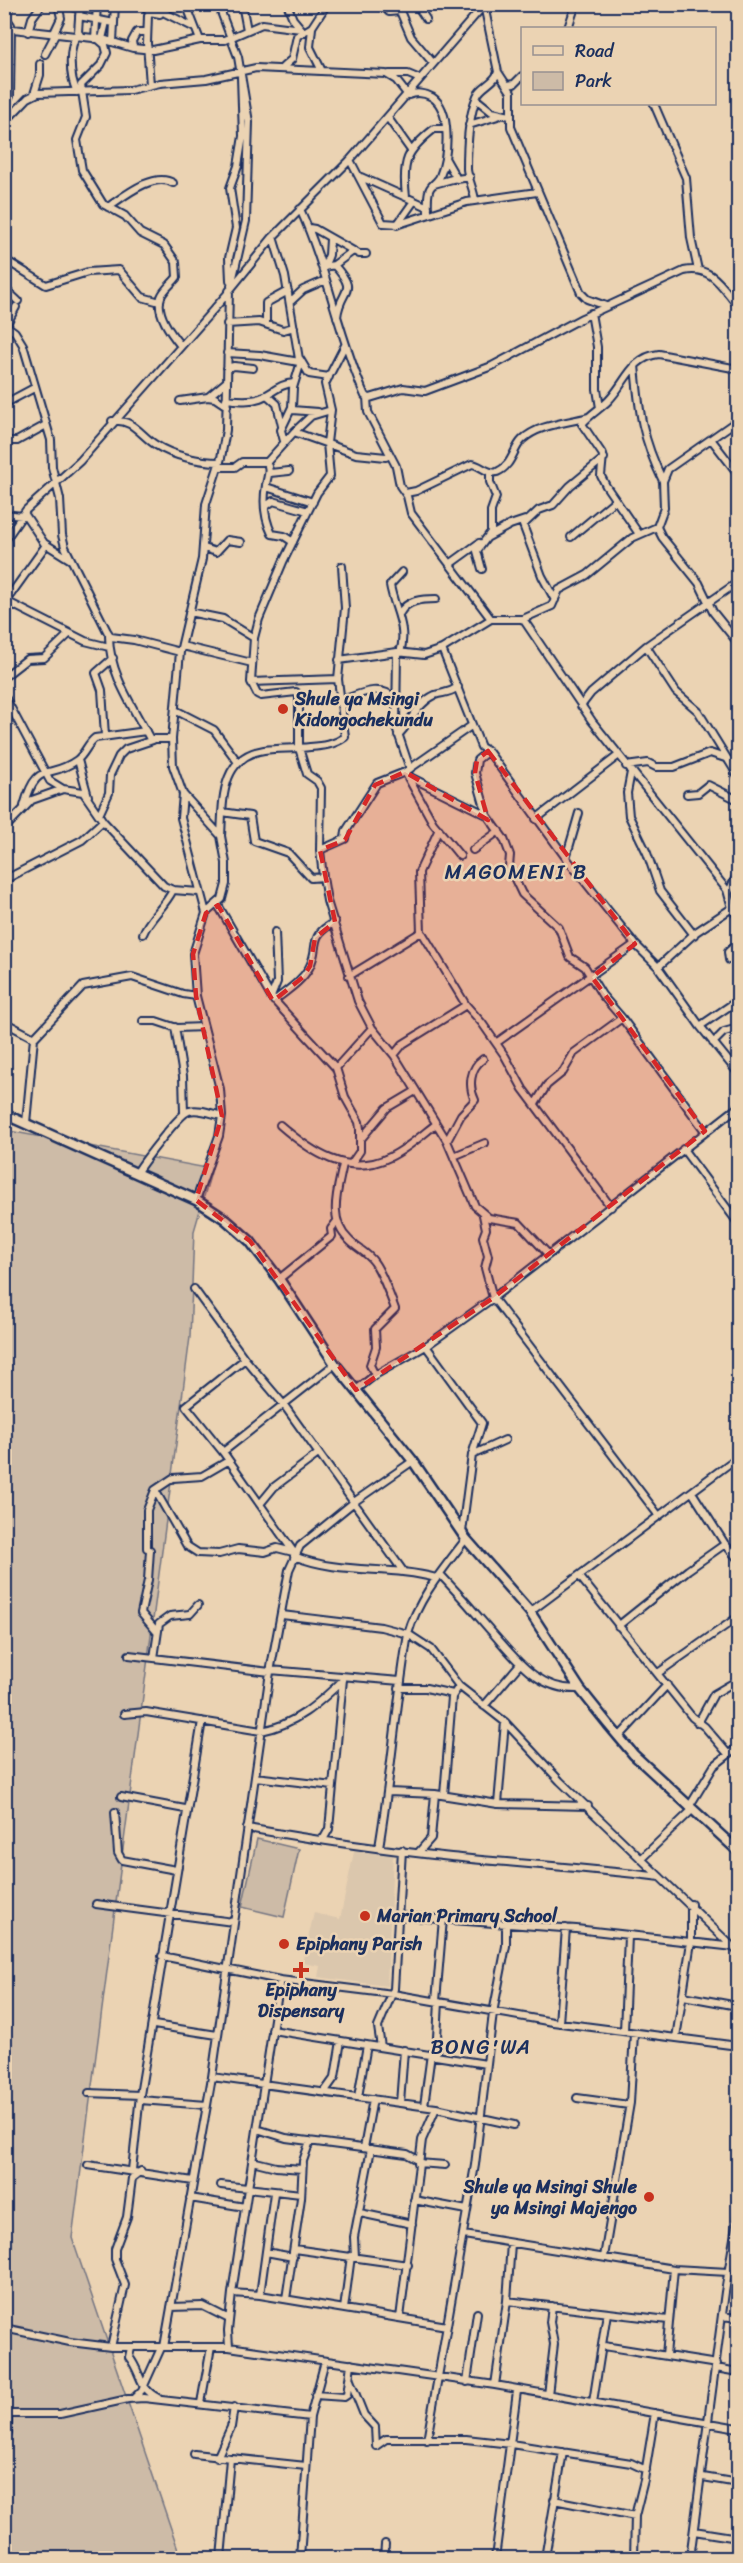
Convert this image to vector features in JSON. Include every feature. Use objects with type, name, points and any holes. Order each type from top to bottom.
[{"type":"main road","points":[[4,1114],[196,1200],[225,1219],[249,1241],[279,1279],[335,1364],[412,1461],[464,1536],[530,1612],[580,1689],[619,1737],[690,1808],[738,1851]]},
{"type":"street","points":[[28,32],[32,18],[42,4]]},
{"type":"street","points":[[45,54],[62,18],[58,4]]},
{"type":"street","points":[[67,4],[96,20],[114,23]]},
{"type":"street","points":[[79,92],[83,81],[106,59],[107,49],[98,39],[97,4]]},
{"type":"street","points":[[114,42],[115,4]]},
{"type":"street","points":[[142,4],[150,12],[160,14],[162,8],[195,28]]},
{"type":"street","points":[[186,4],[200,40]]},
{"type":"street","points":[[218,4],[242,71],[249,122],[250,148],[244,233],[230,289]]},
{"type":"street","points":[[242,4],[247,30]]},
{"type":"street","points":[[287,4],[302,30]]},
{"type":"street","points":[[322,71],[310,47],[312,27],[327,4]]},
{"type":"street","points":[[381,4],[389,12],[398,8],[411,37],[432,63]]},
{"type":"street","points":[[416,4],[426,18]]},
{"type":"street","points":[[568,27],[576,4]]},
{"type":"street","points":[[9,5],[6,18],[11,23],[8,29],[10,96],[4,108],[12,114]]},
{"type":"street","points":[[4,542],[23,515],[80,461],[112,421],[181,346],[273,237],[350,160],[484,5]]},
{"type":"street","points":[[484,5],[494,43],[498,72],[511,92],[511,127],[537,192],[581,293],[606,306]]},
{"type":"street","points":[[80,10],[78,36],[71,49],[72,73],[86,117],[77,140],[79,164],[99,199],[125,216],[140,233],[161,243],[176,262],[177,277],[164,292],[160,302],[166,327],[181,346]]},
{"type":"street","points":[[150,12],[147,32],[150,85]]},
{"type":"street","points":[[98,39],[106,22]]},
{"type":"street","points":[[8,29],[98,39],[147,50],[200,40],[225,40],[267,23],[302,30],[312,27]]},
{"type":"street","points":[[282,68],[292,59],[295,40],[302,30]]},
{"type":"street","points":[[133,48],[132,41],[137,32],[147,32]]},
{"type":"street","points":[[4,123],[34,94],[40,75],[40,64]]},
{"type":"street","points":[[34,94],[129,90],[150,85],[198,81],[242,71],[282,68],[408,74],[420,79]]},
{"type":"street","points":[[221,836],[183,794],[173,766],[172,740],[181,649],[204,549],[206,504],[219,464],[226,430],[229,258],[236,222],[230,188],[238,166],[243,136],[239,93],[242,71]]},
{"type":"street","points":[[476,200],[467,172],[469,125],[477,93],[496,77],[498,72]]},
{"type":"street","points":[[386,74],[396,80],[407,95]]},
{"type":"street","points":[[507,85],[514,84],[521,77]]},
{"type":"street","points":[[129,90],[137,97]]},
{"type":"street","points":[[407,95],[414,92],[433,97],[444,112],[446,129],[444,155],[440,178],[429,190],[428,214]]},
{"type":"street","points":[[476,99],[501,115]]},
{"type":"street","points":[[654,105],[687,178],[691,238],[698,270]]},
{"type":"street","points":[[469,125],[501,115],[510,116]]},
{"type":"street","points":[[388,118],[410,149]]},
{"type":"street","points":[[406,197],[405,177],[410,149],[434,129],[446,129]]},
{"type":"street","points":[[444,155],[456,178]]},
{"type":"street","points":[[350,160],[361,177],[383,223],[397,225],[476,200],[537,192]]},
{"type":"street","points":[[361,177],[428,207]]},
{"type":"street","points":[[434,184],[470,177]]},
{"type":"street","points":[[108,207],[138,188],[161,180],[173,183]]},
{"type":"street","points":[[397,225],[414,201]]},
{"type":"street","points":[[300,209],[324,267],[337,320],[367,397],[370,417],[393,459],[400,486],[406,493],[411,511],[418,523],[453,562],[455,573],[491,620]]},
{"type":"street","points":[[309,228],[315,229],[353,251],[366,254]]},
{"type":"street","points":[[273,237],[288,291],[298,340],[292,410],[282,426]]},
{"type":"street","points":[[324,267],[329,255],[330,239]]},
{"type":"street","points":[[324,267],[334,265],[353,251]]},
{"type":"street","points":[[5,260],[46,285],[88,272],[119,270],[142,297],[160,302]]},
{"type":"street","points":[[334,265],[346,277],[348,284],[337,320]]},
{"type":"street","points":[[367,397],[375,398],[403,388],[425,391],[492,366],[591,313],[673,275],[698,270],[712,274],[738,306]]},
{"type":"street","points":[[290,302],[303,290],[326,280]]},
{"type":"street","points":[[4,288],[17,304],[5,324],[23,345],[51,440],[55,484],[61,508],[62,537],[109,636],[109,646],[126,695],[153,740]]},
{"type":"street","points":[[266,323],[266,303],[288,291]]},
{"type":"street","points":[[591,313],[597,347],[597,388],[600,408]]},
{"type":"street","points":[[227,324],[266,323],[283,330],[294,327]]},
{"type":"street","points":[[345,345],[327,380],[331,410],[327,443],[330,476],[313,501],[265,600],[254,638],[251,682],[257,694],[261,696],[298,694],[299,748],[307,774],[321,786],[320,849],[323,877],[327,901],[349,976],[358,1001],[372,1028],[394,1055],[414,1092],[447,1141],[475,1206],[483,1215],[486,1229],[483,1237],[488,1257],[485,1268],[493,1298],[659,1516]]},
{"type":"street","points":[[227,353],[298,359],[309,374],[327,380]]},
{"type":"street","points":[[639,534],[614,501],[602,479],[604,458],[582,426],[588,417],[610,399],[635,364],[647,355],[659,354],[738,369]]},
{"type":"street","points":[[635,364],[641,424],[648,450],[663,481]]},
{"type":"street","points":[[227,369],[234,366],[253,368]]},
{"type":"street","points":[[206,397],[226,382]]},
{"type":"street","points":[[180,401],[206,397],[226,402],[253,400],[267,395],[280,385],[294,383]]},
{"type":"street","points":[[4,404],[34,388]]},
{"type":"street","points":[[267,395],[277,404],[284,441]]},
{"type":"street","points":[[292,410],[319,412],[331,410]]},
{"type":"street","points":[[112,421],[134,425],[153,443],[171,452],[235,467],[242,462],[267,462],[284,441],[308,418],[319,412]]},
{"type":"street","points":[[406,493],[416,491],[472,464],[490,472],[506,466],[520,442],[529,435],[557,424],[588,417]]},
{"type":"street","points":[[738,420],[671,466],[664,475],[664,508],[657,527],[662,537],[699,583],[708,605],[738,643]]},
{"type":"street","points":[[4,441],[17,441],[46,425]]},
{"type":"street","points":[[294,432],[356,454],[386,457]]},
{"type":"street","points":[[711,439],[738,474]]},
{"type":"street","points":[[453,562],[517,521],[525,520],[539,510],[553,505],[570,486],[604,458]]},
{"type":"street","points":[[268,466],[270,473],[264,507],[272,534],[284,536],[293,542]]},
{"type":"street","points":[[270,473],[289,471]]},
{"type":"street","points":[[482,569],[477,551],[489,537],[491,511],[496,496],[490,482],[490,472]]},
{"type":"street","points":[[266,487],[313,501]]},
{"type":"street","points":[[264,507],[273,501],[308,511]]},
{"type":"street","points":[[571,537],[614,501]]},
{"type":"street","points":[[4,514],[23,515],[46,545],[71,560]]},
{"type":"street","points":[[525,520],[523,530],[555,600]]},
{"type":"street","points":[[339,660],[398,652],[421,656],[442,648],[491,620],[523,619],[552,606],[559,590],[587,575],[639,534],[657,527]]},
{"type":"street","points":[[204,549],[216,552],[227,540],[241,542]]},
{"type":"street","points":[[46,545],[5,601],[85,641],[109,646]]},
{"type":"street","points":[[206,913],[218,905],[226,884],[226,862],[221,836],[222,812],[231,769],[237,761],[264,750],[330,745],[345,737],[338,679],[345,608],[342,566]]},
{"type":"street","points":[[402,572],[390,585],[393,603],[400,613],[403,635],[398,652],[396,699],[398,735],[408,772],[439,829],[460,856]]},
{"type":"street","points":[[581,706],[591,693],[646,646],[738,582]]},
{"type":"street","points":[[400,613],[406,605],[436,598]]},
{"type":"street","points":[[189,612],[224,619],[254,638]]},
{"type":"street","points":[[523,619],[581,706],[628,769],[729,892],[732,908],[738,918]]},
{"type":"street","points":[[4,677],[28,658],[44,658],[69,634]]},
{"type":"street","points":[[109,636],[252,663]]},
{"type":"street","points":[[646,646],[676,692],[698,711],[738,776]]},
{"type":"street","points":[[442,648],[481,747],[488,752],[566,858],[635,944],[658,967],[713,1043],[737,1070]]},
{"type":"street","points":[[105,736],[102,690],[96,673],[113,658]]},
{"type":"street","points":[[251,682],[338,679]]},
{"type":"street","points":[[398,735],[406,727],[411,715],[435,695],[446,695],[458,687]]},
{"type":"street","points":[[340,700],[375,690],[389,693],[396,699]]},
{"type":"street","points":[[4,695],[50,782],[63,789],[81,791],[101,818],[160,883],[173,890],[199,892]]},
{"type":"street","points":[[175,710],[214,730],[237,761]]},
{"type":"street","points":[[320,849],[345,839],[345,831],[375,785],[408,772],[471,726]]},
{"type":"street","points":[[24,806],[30,784],[44,773],[78,760],[92,741],[105,736],[146,731]]},
{"type":"street","points":[[4,880],[82,840],[101,818],[109,793],[110,775],[119,756],[126,749],[153,740],[172,740]]},
{"type":"street","points":[[488,752],[477,760],[475,773],[487,815],[499,831],[510,855],[509,867],[522,894],[559,928],[570,956],[582,964],[602,995],[622,1018],[705,1131]]},
{"type":"street","points":[[628,769],[648,763],[656,767],[675,767],[710,753],[729,760]]},
{"type":"street","points":[[536,819],[619,754]]},
{"type":"street","points":[[78,760],[90,801]]},
{"type":"street","points":[[628,769],[628,816],[647,853],[660,891],[694,934]]},
{"type":"street","points":[[408,772],[487,815]]},
{"type":"street","points":[[687,794],[698,793],[708,785],[738,800]]},
{"type":"street","points":[[4,829],[24,806],[63,789]]},
{"type":"street","points":[[183,794],[181,818],[206,913],[193,954],[196,996],[220,1089],[222,1116],[219,1136],[196,1200]]},
{"type":"street","points":[[222,812],[250,816],[254,841],[288,853],[311,878],[323,877]]},
{"type":"street","points":[[566,858],[579,813]]},
{"type":"street","points":[[439,829],[419,872],[421,933],[466,1005],[496,1043],[535,1104],[611,1207]]},
{"type":"street","points":[[473,850],[499,831]]},
{"type":"street","points":[[729,892],[738,872]]},
{"type":"street","points":[[142,934],[147,925],[164,907],[173,890]]},
{"type":"street","points":[[218,905],[272,999],[336,1068],[345,1097],[359,1122],[359,1153],[351,1164]]},
{"type":"street","points":[[658,967],[694,934],[732,908]]},
{"type":"street","points":[[272,999],[303,977],[310,966],[315,938],[321,930],[335,922]]},
{"type":"street","points":[[272,999],[277,982],[274,932]]},
{"type":"street","points":[[349,976],[421,933]]},
{"type":"street","points":[[729,960],[728,952],[738,943]]},
{"type":"street","points":[[496,1043],[592,977],[635,944]]},
{"type":"street","points":[[26,1123],[34,1038],[83,986],[132,977],[196,996]]},
{"type":"street","points":[[394,1055],[405,1042],[466,1005]]},
{"type":"street","points":[[700,1026],[731,1005]]},
{"type":"street","points":[[535,1104],[547,1085],[563,1072],[574,1053],[622,1018]]},
{"type":"street","points":[[143,1021],[158,1021],[175,1027],[204,1027]]},
{"type":"street","points":[[4,1022],[34,1038]]},
{"type":"street","points":[[175,1027],[183,1076],[184,1113]]},
{"type":"street","points":[[336,1068],[372,1028]]},
{"type":"street","points":[[713,1043],[724,1032],[738,1028]]},
{"type":"street","points":[[447,1141],[461,1115],[475,1100],[470,1090],[475,1066],[483,1059]]},
{"type":"street","points":[[737,1070],[738,1060]]},
{"type":"street","points":[[360,1140],[387,1108],[414,1092]]},
{"type":"street","points":[[356,1390],[375,1375],[426,1346],[493,1298],[738,1107]]},
{"type":"street","points":[[137,1172],[150,1152],[184,1113],[195,1110],[222,1116]]},
{"type":"street","points":[[280,1125],[309,1149],[343,1164],[351,1164],[380,1161],[391,1157],[436,1124]]},
{"type":"street","points":[[454,1156],[485,1143]]},
{"type":"street","points":[[683,1149],[738,1223]]},
{"type":"street","points":[[343,1164],[336,1202],[337,1221],[351,1242],[375,1264],[394,1307],[394,1312],[375,1329],[376,1347],[370,1362],[375,1375]]},
{"type":"street","points":[[483,1215],[519,1223],[548,1254]]},
{"type":"street","points":[[279,1279],[332,1236],[331,1228],[337,1221]]},
{"type":"street","points":[[194,1288],[245,1359],[284,1405],[403,1571]]},
{"type":"street","points":[[379,1847],[408,1634],[413,1617],[464,1536],[472,1455],[482,1423],[426,1346]]},
{"type":"street","points":[[245,1359],[186,1406],[223,1452],[294,1554]]},
{"type":"street","points":[[223,1452],[335,1364]]},
{"type":"street","points":[[472,1455],[505,1440]]},
{"type":"street","points":[[260,1504],[274,1487],[318,1454]]},
{"type":"street","points":[[530,1612],[580,1577],[738,1456]]},
{"type":"street","points":[[157,1632],[141,1613],[148,1580],[147,1510],[155,1490],[173,1478],[202,1476],[228,1461]]},
{"type":"street","points":[[134,2398],[143,2388],[163,2347],[171,2307],[212,2077],[270,1671],[289,1570],[294,1554],[300,1546],[354,1502],[412,1461]]},
{"type":"street","points":[[155,1490],[187,1546],[198,1553],[219,1554],[238,1549],[266,1552],[277,1548],[321,1565],[438,1576],[520,1664],[546,1683],[568,1689],[580,1689]]},
{"type":"street","points":[[692,1492],[725,1544],[738,1559]]},
{"type":"street","points":[[731,1549],[738,1543]]},
{"type":"street","points":[[618,1626],[688,1570],[725,1544]]},
{"type":"street","points":[[580,1577],[698,1723],[738,1759]]},
{"type":"street","points":[[154,1658],[158,1625],[168,1616],[189,1614],[198,1605]]},
{"type":"street","points":[[282,1615],[381,1627],[408,1634],[431,1649],[459,1686],[505,1722],[588,1806],[692,1904],[736,1950]]},
{"type":"street","points":[[658,1673],[738,1617]]},
{"type":"street","points":[[129,1655],[343,1678],[426,1688],[453,1694]]},
{"type":"street","points":[[484,1706],[520,1664]]},
{"type":"street","points":[[124,1714],[146,1712],[261,1731],[277,1727],[314,1708],[343,1678]]},
{"type":"street","points":[[318,1840],[324,1838],[329,1829],[343,1678]]},
{"type":"street","points":[[698,1723],[714,1694],[738,1680]]},
{"type":"street","points":[[619,1737],[667,1685]]},
{"type":"street","points":[[444,1795],[453,1694],[459,1686]]},
{"type":"street","points":[[132,2170],[140,2097],[154,2025],[162,1956],[171,1912],[185,1809],[202,1721]]},
{"type":"street","points":[[498,1804],[505,1722]]},
{"type":"street","points":[[642,1858],[690,1808],[714,1766],[738,1747]]},
{"type":"street","points":[[255,1778],[333,1786]]},
{"type":"street","points":[[388,1792],[435,1794],[498,1804],[588,1806]]},
{"type":"street","points":[[418,1853],[431,1838],[435,1794]]},
{"type":"street","points":[[120,1797],[185,1809]]},
{"type":"street","points":[[115,1812],[118,1854],[122,1860],[176,1870]]},
{"type":"street","points":[[247,1828],[418,1853],[661,1877]]},
{"type":"street","points":[[381,2047],[378,2027],[393,1994],[402,1850]]},
{"type":"street","points":[[96,1904],[171,1912],[233,1922]]},
{"type":"street","points":[[676,2038],[691,1942],[692,1904]]},
{"type":"street","points":[[399,1916],[566,1928],[691,1942],[736,1950]]},
{"type":"street","points":[[423,2106],[433,2055],[443,1919]]},
{"type":"street","points":[[427,2440],[475,2165],[479,2117],[493,2013],[502,1970],[506,1924]]},
{"type":"street","points":[[559,2023],[566,1928]]},
{"type":"street","points":[[624,2031],[628,1936]]},
{"type":"street","points":[[162,1956],[280,1980],[393,1994],[559,2023],[738,2046]]},
{"type":"street","points":[[229,2347],[232,2293],[280,1980]]},
{"type":"street","points":[[683,1996],[738,2006]]},
{"type":"street","points":[[154,2025],[217,2035]]},
{"type":"street","points":[[272,2030],[486,2064]]},
{"type":"street","points":[[604,2257],[629,2105],[634,2033]]},
{"type":"street","points":[[325,2091],[335,2077],[341,2041]]},
{"type":"street","points":[[358,2097],[367,2045]]},
{"type":"street","points":[[400,2103],[404,2050]]},
{"type":"street","points":[[212,2077],[263,2082],[436,2108],[514,2124]]},
{"type":"street","points":[[89,2093],[207,2105]]},
{"type":"street","points":[[577,2098],[629,2105]]},
{"type":"street","points":[[344,2309],[354,2237],[360,2213],[373,2099]]},
{"type":"street","points":[[400,2318],[408,2265],[418,2162],[424,2132],[436,2108]]},
{"type":"street","points":[[257,2129],[278,2136],[407,2154],[418,2162],[445,2165]]},
{"type":"street","points":[[286,2299],[301,2194],[302,2169],[310,2141]]},
{"type":"street","points":[[252,2161],[302,2169]]},
{"type":"street","points":[[88,2165],[141,2171],[193,2181]]},
{"type":"street","points":[[111,2347],[112,2334],[125,2285],[124,2277],[115,2259],[115,2249],[127,2217],[132,2178],[141,2171]]},
{"type":"street","points":[[221,2186],[301,2194]]},
{"type":"street","points":[[260,2295],[274,2193]]},
{"type":"street","points":[[190,2198],[245,2207]]},
{"type":"street","points":[[414,2200],[466,2210]]},
{"type":"street","points":[[360,2213],[412,2224]]},
{"type":"street","points":[[690,2559],[703,2477],[728,2272],[738,2214]]},
{"type":"street","points":[[464,2235],[674,2269],[728,2272]]},
{"type":"street","points":[[495,2385],[507,2301],[511,2243]]},
{"type":"street","points":[[294,2249],[408,2265]]},
{"type":"street","points":[[266,2252],[293,2257]]},
{"type":"street","points":[[730,2261],[738,2262]]},
{"type":"street","points":[[666,2355],[674,2269]]},
{"type":"street","points":[[232,2293],[260,2295],[447,2325]]},
{"type":"street","points":[[507,2301],[668,2320]]},
{"type":"street","points":[[171,2307],[203,2306],[229,2319]]},
{"type":"street","points":[[548,2395],[554,2344],[550,2322],[552,2306]]},
{"type":"street","points":[[467,2382],[477,2313]]},
{"type":"street","points":[[593,2402],[604,2346],[607,2313]]},
{"type":"street","points":[[723,2316],[738,2318]]},
{"type":"street","points":[[4,2328],[70,2342],[111,2347],[229,2347],[495,2385],[517,2391],[738,2428]]},
{"type":"street","points":[[604,2346],[666,2355],[738,2372]]},
{"type":"street","points":[[131,2348],[129,2357],[137,2368],[143,2388],[162,2400]]},
{"type":"street","points":[[201,2403],[211,2348]]},
{"type":"street","points":[[300,2559],[310,2417],[325,2361]]},
{"type":"street","points":[[315,2395],[344,2397],[348,2392],[351,2364]]},
{"type":"street","points":[[350,2379],[364,2417],[375,2427],[376,2446],[386,2439],[465,2439],[631,2463],[646,2470]]},
{"type":"street","points":[[495,2559],[512,2444],[517,2391]]},
{"type":"street","points":[[4,2435],[9,2433],[8,2414],[60,2414],[134,2398],[201,2403],[310,2417]]},
{"type":"street","points":[[217,2458],[231,2427],[234,2407]]},
{"type":"street","points":[[634,2559],[635,2516],[646,2470],[655,2413]]},
{"type":"street","points":[[545,2559],[563,2452]]},
{"type":"street","points":[[194,2454],[306,2466]]},
{"type":"street","points":[[221,2559],[230,2459]]},
{"type":"street","points":[[703,2477],[738,2483]]},
{"type":"street","points":[[554,2500],[635,2516]]},
{"type":"street","points":[[694,2531],[738,2538]]},
{"type":"street","points":[[384,2559],[385,2544]]},
{"type":"highlighted area","points":[[488,751],[635,944],[592,977],[705,1131],[493,1298],[356,1390],[250,1241],[196,1200],[222,1116],[196,996],[193,954],[206,913],[218,905],[273,1001],[303,977],[310,966],[315,938],[335,922],[320,850],[345,840],[375,785],[405,772],[488,820],[475,773],[477,760]]},
{"type":"shaded area","name":"Marian Primary School","points":[[355,1847],[393,1854],[387,1986],[318,1977],[320,1966],[302,1963],[314,1913],[340,1919]]},
{"type":"green space","points":[[4,1130],[212,1169],[194,1231],[190,1337],[72,2238],[181,2558],[5,2558]]},
{"type":"green space","points":[[257,1839],[299,1849],[284,1917],[242,1907]]},
{"type":"place","name":"Shule ya Msingi Kidongochekundu","points":[[283,709]]},
{"type":"place","name":"Marian Primary School","points":[[365,1916]]},
{"type":"place","name":"Epiphany Parish","points":[[284,1944]]},
{"type":"place","name":"Epiphany Dispensary","points":[[301,1970]]},
{"type":"place","name":"Shule ya Msingi Shule ya Msingi Majengo","points":[[649,2197]]},
{"type":"district","name":"MAGOMENI B","points":[[516,872]]},
{"type":"district","name":"BONG'WA","points":[[481,2047]]}]
